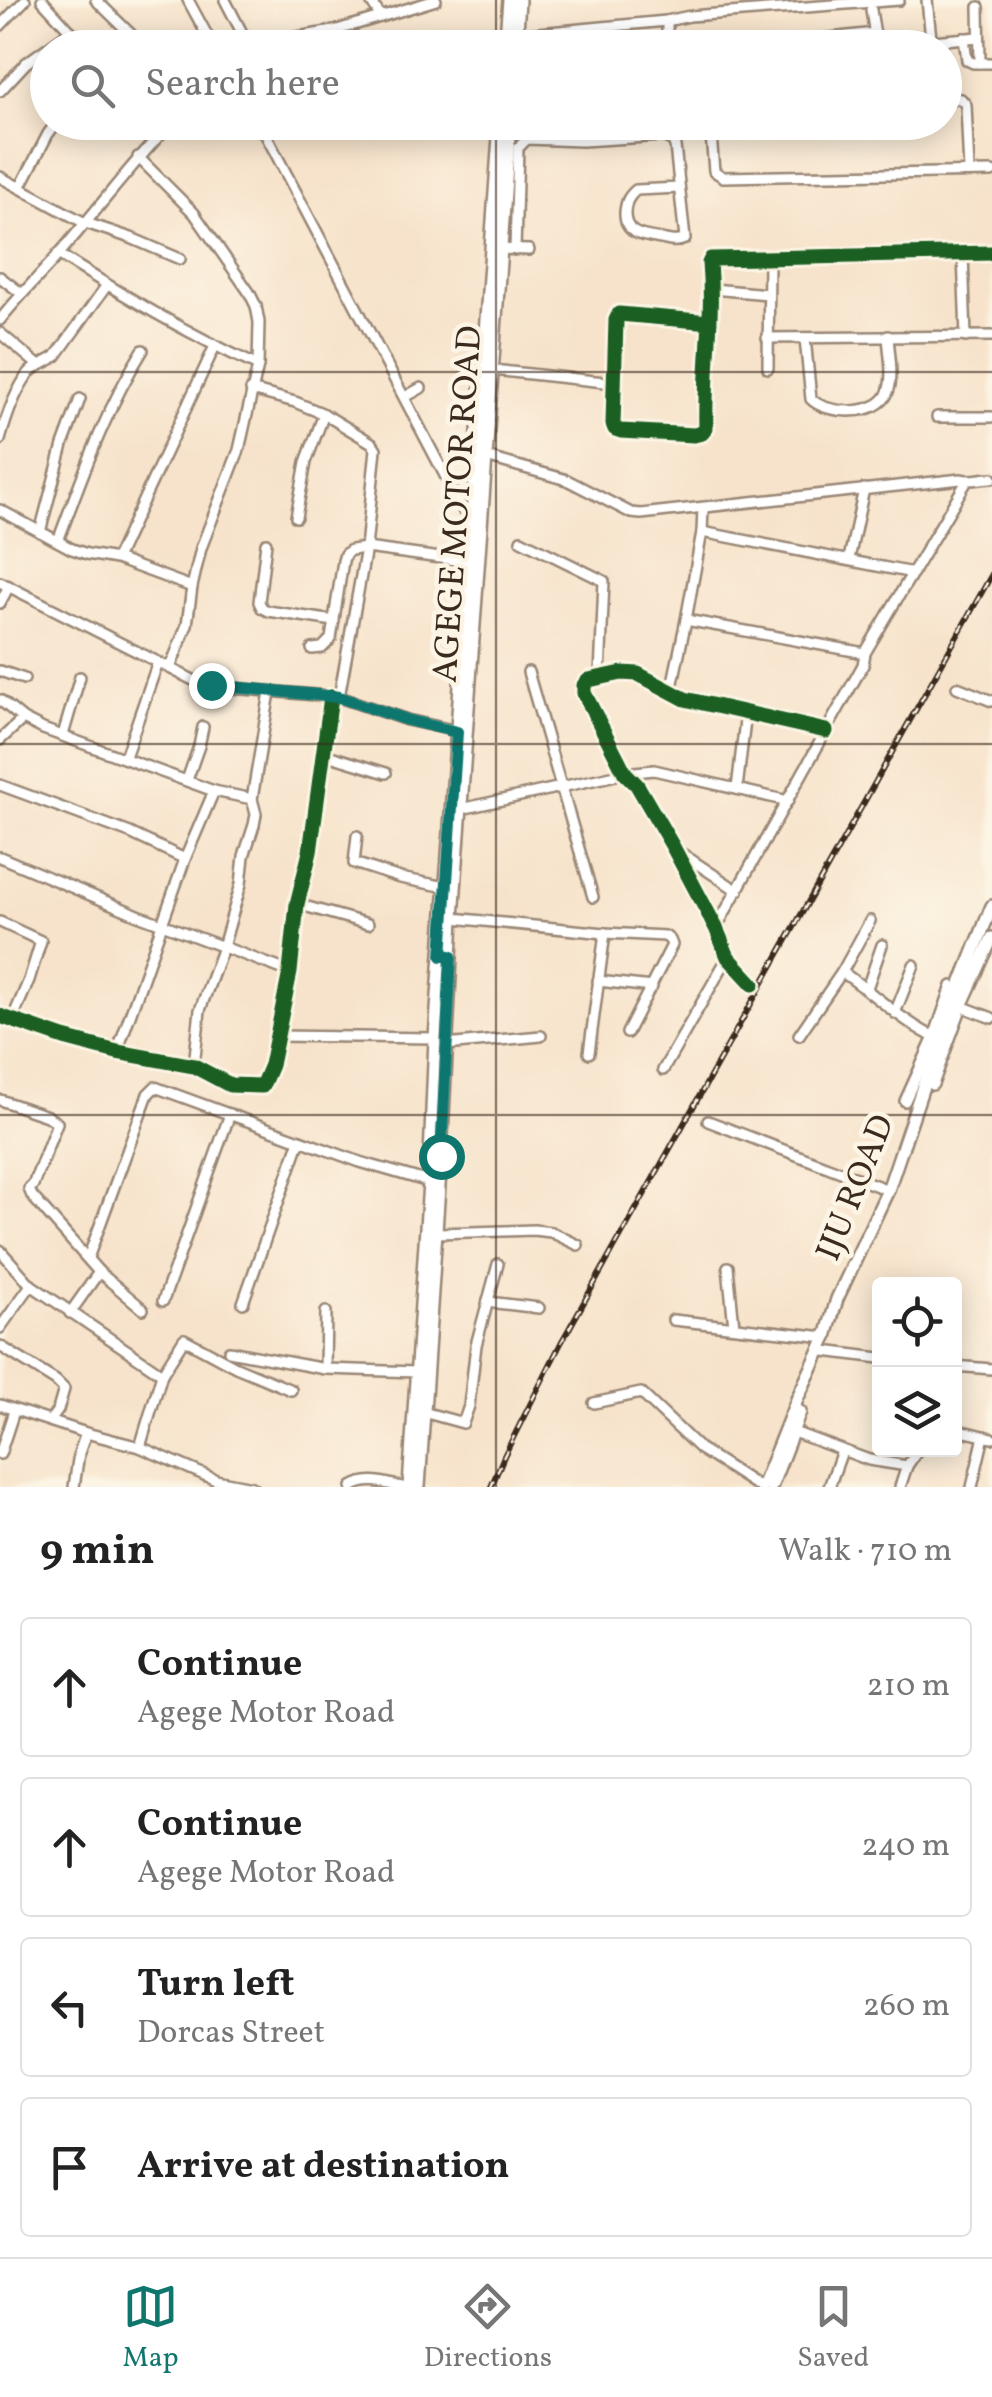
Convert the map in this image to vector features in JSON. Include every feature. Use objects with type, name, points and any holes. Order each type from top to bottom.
[{"type":"main road","points":[[508,30],[510,0]]},
{"type":"main road","points":[[518,30],[519,0]]},
{"type":"main road","name":"AGEGE MOTOR ROAD","points":[[446,956],[453,918],[461,808],[470,562],[486,457],[492,370],[499,140]]},
{"type":"main road","name":"AGEGE MOTOR ROAD","points":[[405,1487],[442,1017],[446,887],[462,732],[496,249],[508,140]]},
{"type":"main road","name":"IJU ROAD","points":[[771,1487],[837,1300],[888,1190],[936,1038],[992,906]]},
{"type":"main road","name":"IJU ROAD","points":[[760,1487],[824,1351],[961,1006],[992,938]]},
{"type":"main road","name":"AGEGE MOTOR ROAD","points":[[419,1487],[436,1234],[440,1041]]},
{"type":"street","points":[[0,26],[25,0]]},
{"type":"street","points":[[42,0],[70,30]]},
{"type":"street","points":[[96,0],[127,30]]},
{"type":"street","points":[[188,0],[204,30]]},
{"type":"street","points":[[225,0],[242,30]]},
{"type":"street","points":[[370,0],[381,17]]},
{"type":"street","points":[[396,14],[400,0]]},
{"type":"street","points":[[337,30],[436,0]]},
{"type":"street","points":[[576,30],[797,4],[899,0]]},
{"type":"street","points":[[928,0],[931,30]]},
{"type":"street","points":[[978,38],[964,38],[967,60],[985,63],[978,38],[980,7]]},
{"type":"street","points":[[871,10],[874,30]]},
{"type":"street","points":[[666,21],[667,30]]},
{"type":"street","points":[[0,90],[30,60]]},
{"type":"street","points":[[962,101],[966,105],[969,172]]},
{"type":"street","points":[[20,188],[45,140]]},
{"type":"street","points":[[0,320],[154,140]]},
{"type":"street","points":[[269,140],[476,528]]},
{"type":"street","points":[[515,250],[518,148],[525,140]]},
{"type":"street","points":[[545,140],[609,140]]},
{"type":"street","points":[[671,140],[675,146],[684,239],[682,242],[636,234],[627,226],[626,206],[636,190],[679,188]]},
{"type":"street","points":[[711,140],[714,171],[724,178],[992,172]]},
{"type":"street","points":[[138,157],[194,213],[249,292],[259,322],[258,366],[239,450],[200,548],[187,626],[170,668]]},
{"type":"street","points":[[0,178],[84,222],[180,259]]},
{"type":"street","points":[[496,249],[529,250]]},
{"type":"street","points":[[710,322],[619,314],[614,382],[616,429],[694,435],[706,428],[704,385],[710,322],[712,289],[711,259],[992,252]]},
{"type":"street","points":[[58,254],[214,346],[258,366]]},
{"type":"street","points":[[963,254],[966,337]]},
{"type":"street","points":[[768,368],[769,258]]},
{"type":"street","points":[[0,277],[22,293]]},
{"type":"street","points":[[0,440],[6,418],[30,373],[56,356],[107,285]]},
{"type":"street","points":[[712,289],[768,294]]},
{"type":"street","points":[[0,333],[38,366]]},
{"type":"street","points":[[804,338],[810,399],[843,412],[870,406],[888,394],[888,336]]},
{"type":"street","points":[[767,338],[992,336]]},
{"type":"street","points":[[116,559],[214,346]]},
{"type":"street","points":[[58,542],[123,382],[143,350]]},
{"type":"street","points":[[492,370],[614,382]]},
{"type":"street","points":[[404,397],[421,388]]},
{"type":"street","points":[[0,1016],[118,1052],[194,1066],[230,1085],[262,1086],[271,1064],[290,972],[297,904],[310,852],[324,754],[366,548],[376,448],[324,414],[251,390]]},
{"type":"street","points":[[40,532],[63,445],[80,400]]},
{"type":"street","points":[[296,517],[306,462],[324,414]]},
{"type":"street","points":[[937,417],[992,417]]},
{"type":"street","points":[[486,457],[567,480],[631,513],[641,514],[992,478]]},
{"type":"street","points":[[716,928],[863,665],[865,653],[967,481]]},
{"type":"street","points":[[849,559],[864,489]]},
{"type":"street","points":[[671,692],[702,532],[703,508]]},
{"type":"street","points":[[0,510],[87,554],[116,559],[192,587]]},
{"type":"street","points":[[702,532],[914,573]]},
{"type":"street","points":[[521,540],[604,581],[600,676]]},
{"type":"street","points":[[266,543],[259,602],[262,608],[334,621]]},
{"type":"street","points":[[312,649],[322,648],[330,640],[344,554],[351,550],[366,548],[470,562]]},
{"type":"street","points":[[0,603],[4,584],[192,680],[335,697],[407,720],[462,732]]},
{"type":"street","points":[[686,620],[865,653]]},
{"type":"street","points":[[124,757],[158,662]]},
{"type":"street","points":[[0,671],[24,679]]},
{"type":"street","points":[[528,672],[592,897]]},
{"type":"street","points":[[753,984],[728,957],[637,784],[625,773],[584,693],[584,685],[600,676],[638,674],[686,699],[826,731]]},
{"type":"street","points":[[63,735],[80,677]]},
{"type":"street","points":[[956,687],[992,702]]},
{"type":"street","points":[[194,1066],[200,1010],[223,947],[254,825],[252,799],[270,692]]},
{"type":"street","points":[[0,700],[23,719],[63,735],[214,791],[252,799]]},
{"type":"street","points":[[737,788],[746,712]]},
{"type":"street","points":[[0,740],[23,719]]},
{"type":"street","points":[[187,780],[203,726]]},
{"type":"street","points":[[324,754],[386,773]]},
{"type":"street","points":[[461,808],[654,770],[788,801]]},
{"type":"street","points":[[0,785],[130,833],[184,859]]},
{"type":"street","points":[[118,1052],[184,859],[214,791]]},
{"type":"street","points":[[358,836],[354,863],[446,887]]},
{"type":"street","points":[[672,847],[738,891]]},
{"type":"street","points":[[0,857],[163,925],[290,972]]},
{"type":"street","points":[[297,904],[368,924]]},
{"type":"street","points":[[453,918],[664,936],[672,944],[627,1033]]},
{"type":"street","points":[[0,922],[42,941],[12,1020]]},
{"type":"street","points":[[799,1035],[870,922]]},
{"type":"street","points":[[589,1053],[605,933]]},
{"type":"street","points":[[867,988],[882,946]]},
{"type":"street","points":[[662,1070],[728,957]]},
{"type":"street","points":[[895,1013],[914,965]]},
{"type":"street","points":[[842,972],[895,1013],[936,1038]]},
{"type":"street","points":[[598,982],[652,987]]},
{"type":"street","points":[[906,1101],[936,1038],[952,986]]},
{"type":"street","points":[[961,1006],[992,1018]]},
{"type":"street","points":[[276,1036],[440,1041],[541,1036]]},
{"type":"street","points":[[88,1258],[154,1087],[360,1162],[429,1182]]},
{"type":"street","points":[[0,1100],[57,1123],[29,1190],[98,1272],[143,1309]]},
{"type":"street","points":[[163,1302],[230,1114]]},
{"type":"street","points":[[708,1121],[888,1190]]},
{"type":"street","points":[[243,1303],[300,1140]]},
{"type":"street","points":[[436,1234],[534,1230],[550,1232],[578,1245]]},
{"type":"street","points":[[0,1250],[31,1285],[162,1374]]},
{"type":"street","points":[[424,1412],[463,1423],[470,1406],[476,1345],[498,1264]]},
{"type":"street","points":[[728,1268],[734,1326]]},
{"type":"street","points":[[70,1313],[98,1272]]},
{"type":"street","points":[[0,1328],[31,1285]]},
{"type":"street","points":[[488,1302],[540,1308]]},
{"type":"street","points":[[325,1369],[326,1312]]},
{"type":"street","points":[[673,1320],[826,1337]]},
{"type":"street","points":[[140,1446],[162,1374],[184,1339],[292,1390]]},
{"type":"street","points":[[0,1346],[64,1388],[58,1410],[50,1421]]},
{"type":"street","points":[[228,1351],[325,1369],[417,1372]]},
{"type":"street","points":[[824,1351],[872,1357]]},
{"type":"street","points":[[962,1367],[992,1369]]},
{"type":"street","points":[[594,1403],[641,1393],[700,1448],[760,1487]]},
{"type":"street","points":[[0,1405],[140,1446],[216,1480],[252,1487]]},
{"type":"street","points":[[0,1454],[14,1411]]},
{"type":"street","points":[[789,1430],[869,1460],[907,1466]]},
{"type":"street","points":[[962,1431],[988,1437],[972,1487]]},
{"type":"street","points":[[74,1487],[86,1433]]},
{"type":"street","points":[[829,1487],[842,1451]]},
{"type":"street","points":[[900,1487],[913,1457]]},
{"type":"street","points":[[352,1487],[369,1480],[405,1487]]},
{"type":"railway","points":[[491,1487],[561,1343],[992,574]]},
{"type":"cycle path","points":[[710,322],[619,314],[615,429],[694,435],[706,428],[710,325],[710,304],[709,263],[711,259],[992,253]]},
{"type":"cycle path","points":[[753,984],[728,957],[673,847],[637,785],[625,773],[584,693],[584,685],[589,680],[622,673],[638,674],[685,699],[826,731]]},
{"type":"cycle path","points":[[0,1016],[117,1052],[194,1066],[230,1085],[262,1086],[271,1065],[290,972],[297,904],[310,852],[331,697]]},
{"type":"route","points":[[211,685],[339,697],[457,732],[442,956],[451,956],[441,1156]]}]
